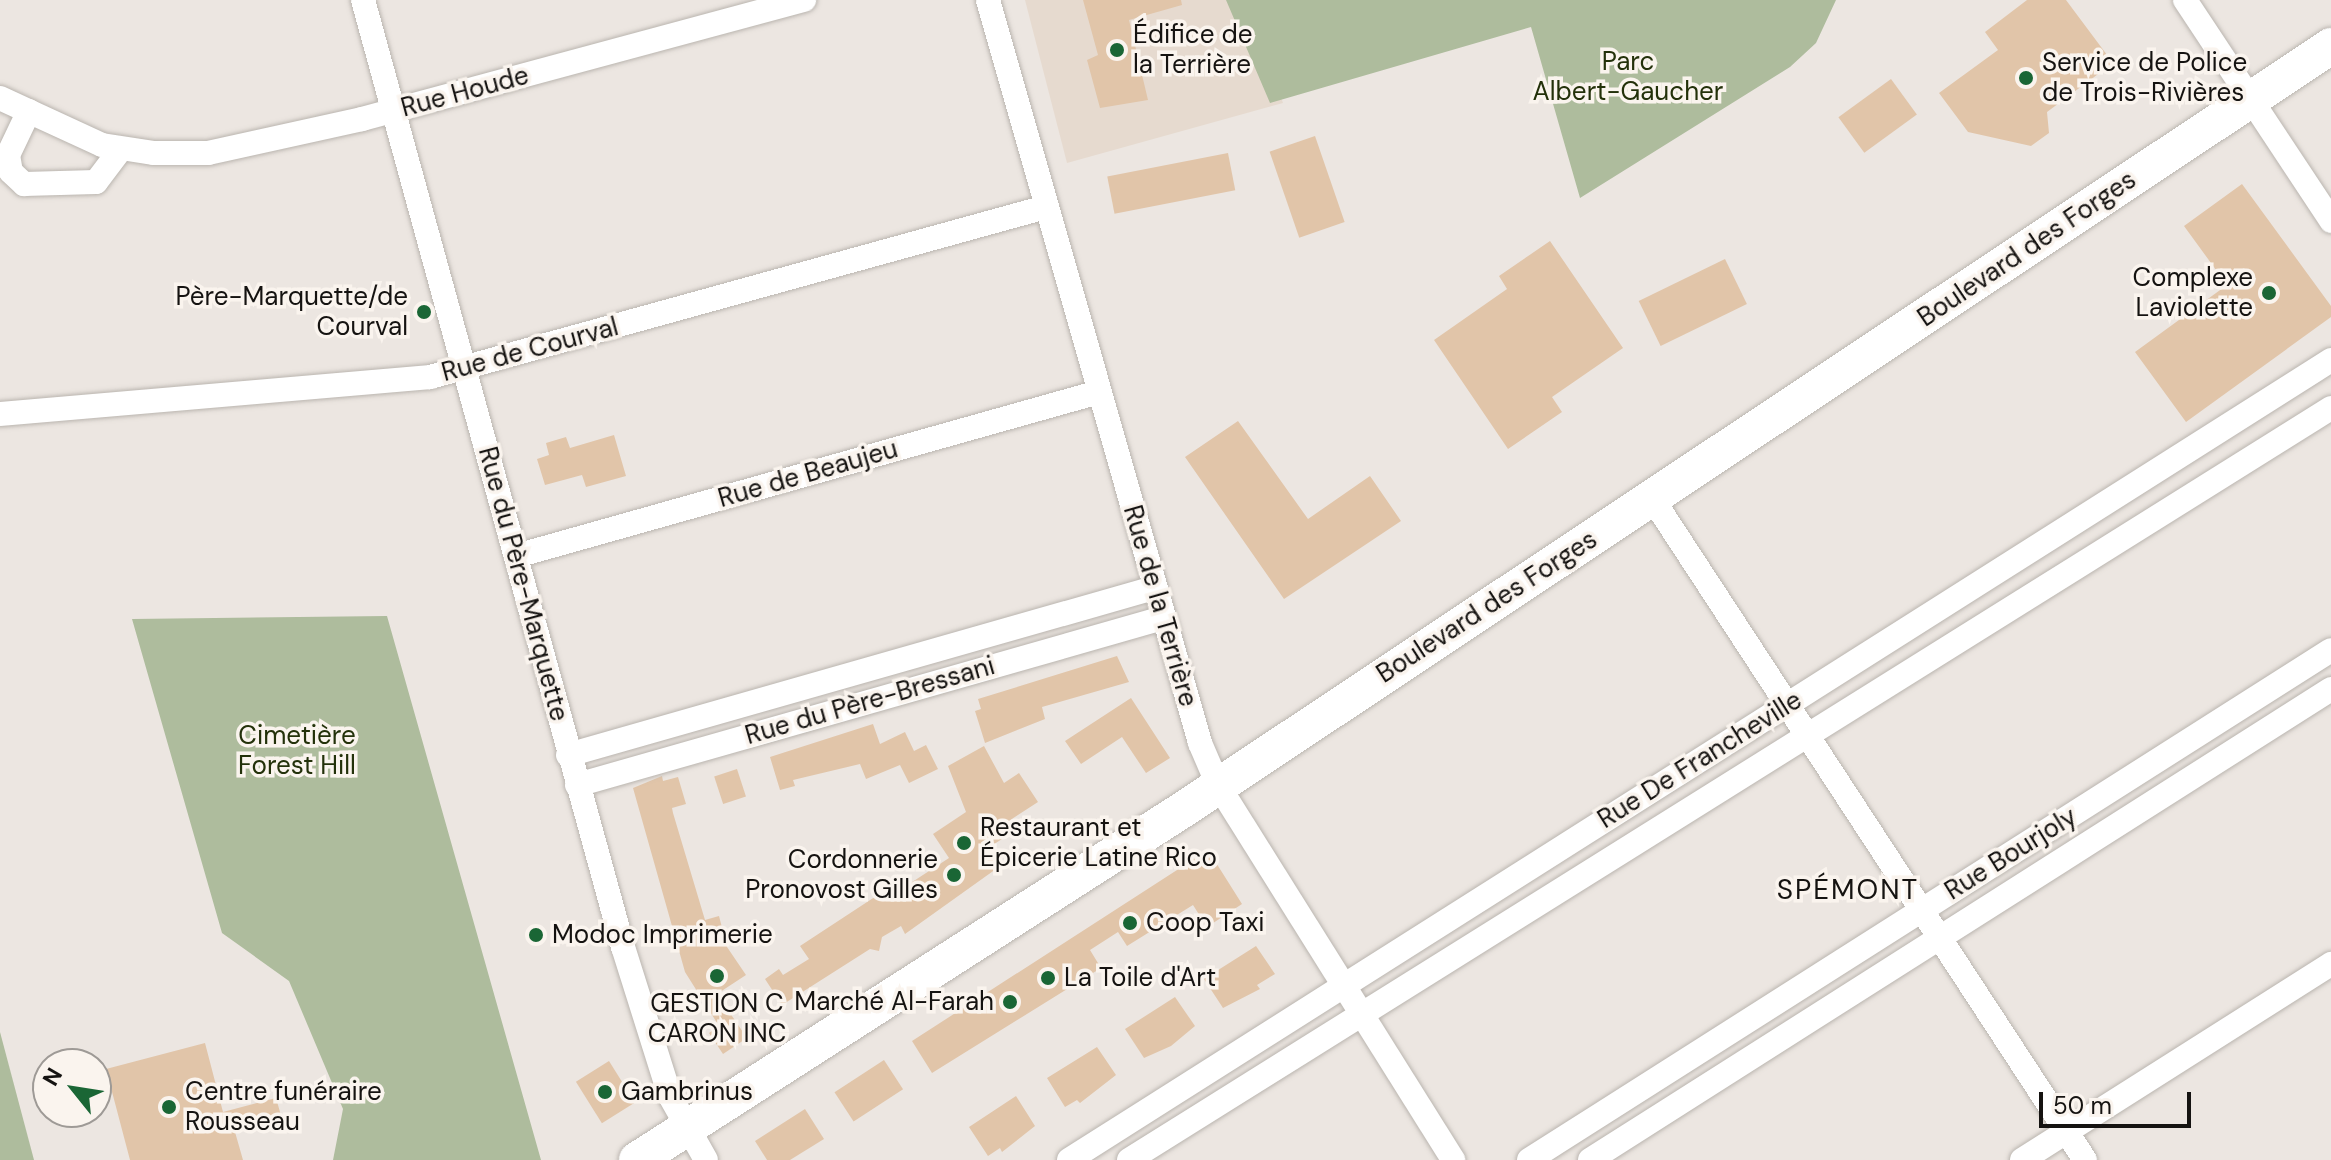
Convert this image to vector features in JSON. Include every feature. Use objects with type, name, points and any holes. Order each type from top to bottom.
[{"type":"main road","name":"Boulevard des Forges","points":[[637,1160],[1218,785],[2331,46]]},
{"type":"street","name":"Rue du Père-Marquette","points":[[363,0],[466,368],[568,755],[647,1023],[686,1129],[706,1160]]},
{"type":"street","name":"Rue Houde","points":[[0,98],[121,149],[208,153],[394,110],[804,0]]},
{"type":"street","name":"Rue de la Terrière","points":[[988,0],[1154,588],[1218,785],[1453,1160]]},
{"type":"street","points":[[2185,0],[2331,221]]},
{"type":"street","points":[[29,111],[8,155],[11,172],[24,184],[96,182],[121,149]]},
{"type":"street","name":"Rue de Courval","points":[[0,414],[430,377],[1046,207]]},
{"type":"street","name":"Rue De Francheville","points":[[1069,1160],[2331,360]]},
{"type":"street","name":"Rue de Beaujeu","points":[[516,556],[1099,392]]},
{"type":"street","name":"Rue De Francheville","points":[[1129,1160],[2331,408]]},
{"type":"street","points":[[1652,498],[1790,703],[2085,1160]]},
{"type":"street","name":"Rue du Père-Bressani","points":[[568,755],[1154,588]]},
{"type":"street","name":"Rue du Père-Bressani","points":[[577,785],[1163,618]]},
{"type":"street","name":"Rue Bourjoly","points":[[1529,1160],[2331,650]]},
{"type":"street","name":"Rue Bourjoly","points":[[1590,1160],[2331,689]]},
{"type":"street","points":[[2022,1160],[2331,964]]},
{"type":"shaded area","points":[[1025,0],[1247,0],[1283,103],[1067,163]]},
{"type":"green space","name":"Parc Albert-Gaucher","points":[[1226,0],[1836,0],[1816,43],[1790,67],[1580,198],[1531,27],[1270,103]]},
{"type":"green space","name":"Cimetière Forest Hill","points":[[387,616],[541,1160],[333,1160],[343,1109],[289,981],[222,933],[132,619]]},
{"type":"green space","points":[[0,1032],[34,1160],[0,1160]]},
{"type":"building","name":"Édifice de la Terrière","points":[[1083,0],[1181,0],[1182,5],[1129,20],[1148,100],[1100,108],[1087,60],[1098,55]]},
{"type":"building","name":"Service de Police de Trois-Rivières","points":[[2027,0],[2066,0],[2113,63],[2047,112],[2049,133],[2031,146],[1968,132],[1939,93],[1998,50],[1985,32]]},
{"type":"building","points":[[1891,79],[1917,115],[1864,153],[1838,117]]},
{"type":"building","points":[[1315,136],[1345,222],[1299,238],[1270,152]]},
{"type":"building","points":[[1228,153],[1235,190],[1115,214],[1107,176]]},
{"type":"building","name":"Complexe Laviolette","points":[[2242,184],[2331,306],[2331,317],[2186,422],[2135,352],[2227,285],[2184,226]]},
{"type":"building","points":[[1550,241],[1623,348],[1552,397],[1562,412],[1508,449],[1434,340],[1507,289],[1499,276]]},
{"type":"building","points":[[1725,259],[1747,304],[1661,346],[1639,301]]},
{"type":"building","points":[[1238,421],[1308,519],[1370,476],[1401,521],[1284,599],[1185,457]]},
{"type":"building","points":[[614,435],[626,476],[586,487],[582,475],[545,485],[537,459],[549,455],[546,443],[566,437],[570,448]]},
{"type":"building","points":[[1117,656],[1129,682],[1042,707],[1045,719],[985,743],[975,711],[981,709],[978,699]]},
{"type":"building","points":[[1131,698],[1170,758],[1146,773],[1122,737],[1081,764],[1065,741]]},
{"type":"building","points":[[873,724],[880,744],[905,732],[914,751],[926,745],[938,769],[909,783],[900,765],[866,779],[860,764],[793,780],[795,786],[780,790],[770,757]]},
{"type":"building","points":[[984,746],[1004,783],[1019,773],[1038,802],[1004,824],[1010,834],[991,846],[1003,864],[905,934],[901,926],[882,937],[879,951],[870,949],[782,1005],[765,979],[779,969],[783,975],[809,959],[800,946],[893,885],[903,888],[949,858],[933,834],[966,812],[948,766]]},
{"type":"building","points":[[737,769],[746,797],[723,804],[714,776]]},
{"type":"building","points":[[662,776],[663,781],[678,777],[686,804],[672,808],[705,920],[719,916],[727,947],[746,975],[717,994],[747,1038],[723,1054],[709,1033],[719,1026],[685,972],[633,788]]},
{"type":"building","points":[[1208,850],[1242,904],[1207,927],[1193,905],[1127,946],[1118,932],[1090,950],[1101,968],[932,1073],[912,1041]]},
{"type":"building","points":[[1256,946],[1275,974],[1257,985],[1260,989],[1223,1008],[1204,979]]},
{"type":"building","points":[[1175,997],[1195,1026],[1171,1046],[1144,1058],[1125,1029]]},
{"type":"building","name":"Centre funéraire Rousseau","points":[[205,1043],[223,1112],[276,1098],[282,1119],[235,1132],[243,1160],[130,1160],[112,1092],[112,1067]]},
{"type":"building","points":[[1097,1047],[1116,1075],[1080,1103],[1077,1100],[1065,1107],[1047,1078]]},
{"type":"building","points":[[884,1060],[903,1089],[854,1121],[835,1092]]},
{"type":"building","name":"Gambrinus","points":[[609,1061],[635,1103],[602,1123],[576,1082]]},
{"type":"building","points":[[1016,1096],[1035,1126],[1002,1152],[1000,1148],[988,1156],[969,1127]]},
{"type":"building","points":[[805,1109],[824,1139],[790,1160],[767,1160],[755,1141]]},
{"type":"place","name":"Édifice de la Terrière","points":[[1117,50]]},
{"type":"place","name":"Service de Police de Trois-Rivières","points":[[2026,78]]},
{"type":"place","name":"Complexe Laviolette","points":[[2269,293]]},
{"type":"place","name":"Père-Marquette/de Courval","points":[[424,312]]},
{"type":"place","name":"Restaurant et Épicerie Latine Rico","points":[[964,843]]},
{"type":"place","name":"Cordonnerie Pronovost Gilles","points":[[954,875]]},
{"type":"place","name":"Coop Taxi","points":[[1130,923]]},
{"type":"place","name":"Modoc Imprimerie","points":[[536,935]]},
{"type":"place","name":"GESTION C CARON INC","points":[[717,976]]},
{"type":"place","name":"La Toile d'Art","points":[[1048,978]]},
{"type":"place","name":"Marché Al-Farah","points":[[1010,1002]]},
{"type":"place","name":"Gambrinus","points":[[605,1092]]},
{"type":"place","name":"Centre funéraire Rousseau","points":[[169,1107]]},
{"type":"district","name":"SPÉMONT","points":[[1848,890]]}]
